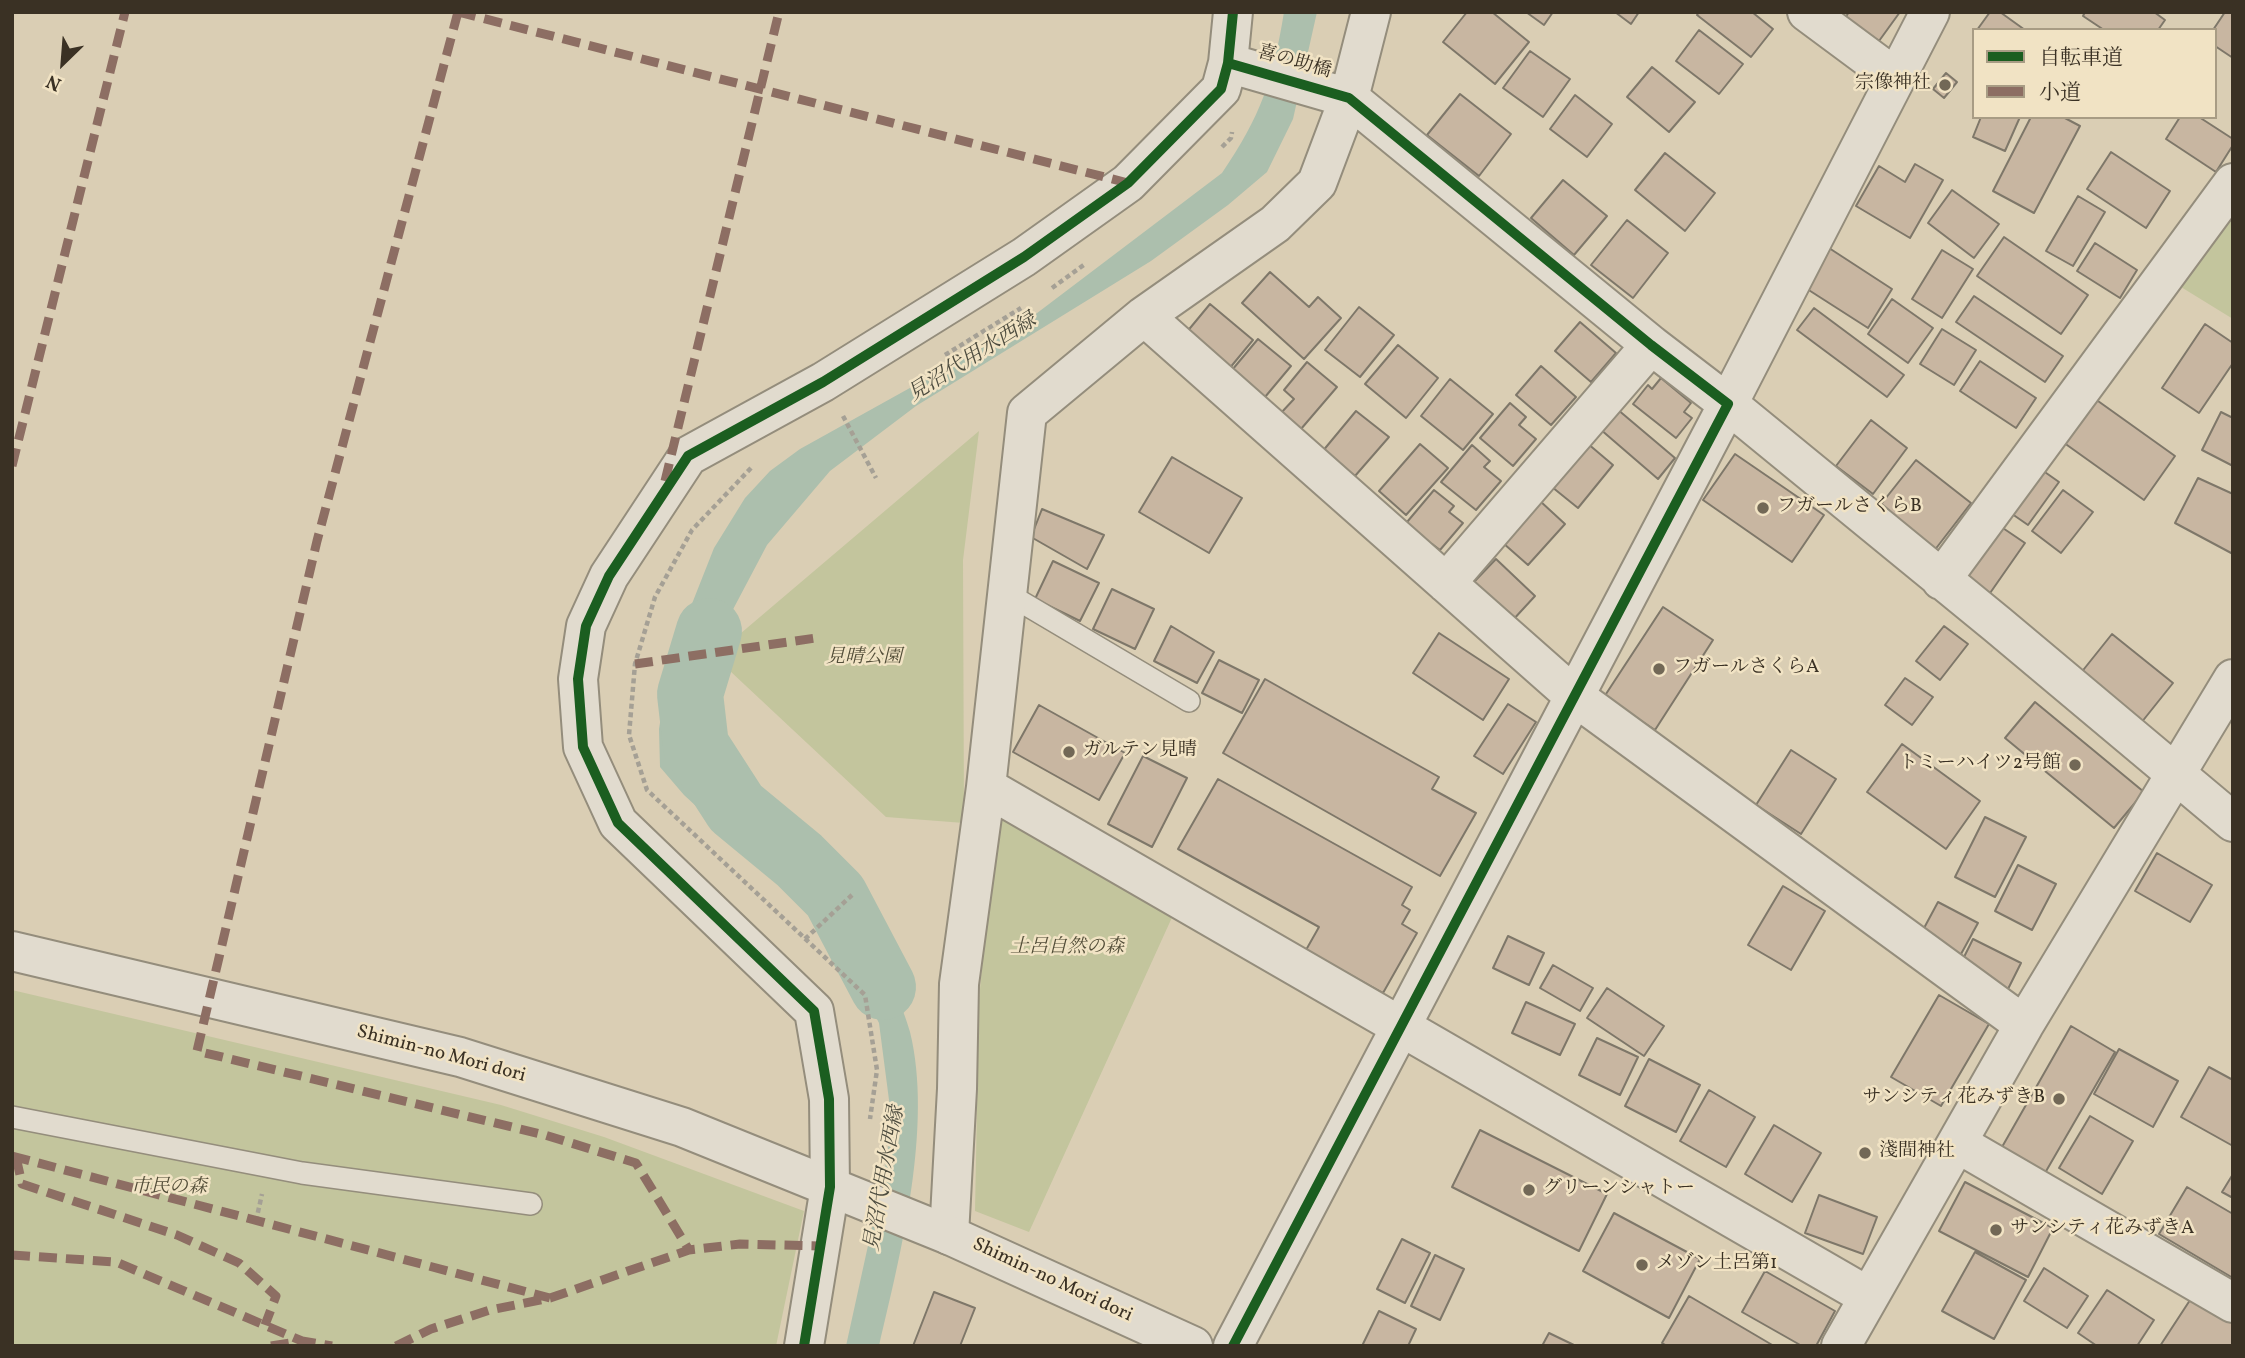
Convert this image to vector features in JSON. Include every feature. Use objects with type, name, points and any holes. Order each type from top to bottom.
[{"type":"street","points":[[804,1346],[845,1193],[814,1011],[618,823],[583,747],[578,679],[586,626],[608,576],[688,456],[823,382],[1012,264],[1128,183],[1221,89],[1228,63],[1233,12]]},
{"type":"street","points":[[949,1235],[957,1089],[959,984],[986,788],[1027,413],[1144,316],[1275,224],[1317,183],[1349,97],[1371,12]]},
{"type":"street","points":[[1807,12],[1896,78]]},
{"type":"street","points":[[1233,1346],[1728,404],[1930,12]]},
{"type":"street","name":"喜の助橋","points":[[1228,63],[1349,97]]},
{"type":"street","points":[[1349,97],[1651,345],[1728,404],[2233,822]]},
{"type":"street","points":[[1941,580],[2233,183]]},
{"type":"street","points":[[1144,316],[1574,696],[2024,1026]]},
{"type":"street","points":[[1446,583],[1651,345]]},
{"type":"street","points":[[1841,1346],[2024,1026],[2233,679]]},
{"type":"street","points":[[986,788],[1869,1297]]},
{"type":"street","name":"Shimin-no Mori dori","points":[[12,951],[460,1057],[682,1127],[949,1235],[1193,1346]]},
{"type":"street","points":[[1956,1143],[2233,1303]]},
{"type":"lane","points":[[1008,594],[1189,701]]},
{"type":"lane","points":[[12,1117],[302,1173],[531,1204]]},
{"type":"path","points":[[1054,286],[1094,257]]},
{"type":"path","points":[[841,412],[876,478]]},
{"type":"path","points":[[754,464],[692,530],[655,597],[635,664],[629,735],[647,790],[865,995],[877,1070],[875,1090]]},
{"type":"path","points":[[805,939],[852,895]]},
{"type":"path","points":[[256,1221],[264,1186]]},
{"type":"green space","points":[[2233,214],[2233,319],[2181,287]]},
{"type":"green space","name":"見晴公園","points":[[979,431],[963,560],[964,823],[886,817],[714,656]]},
{"type":"green space","name":"土呂自然の森","points":[[995,812],[1174,913],[1029,1232],[975,1211],[979,1001]]},
{"type":"green space","name":"市民の森","points":[[12,990],[501,1105],[604,1137],[804,1211],[776,1346],[12,1346]]},
{"type":"water","name":"見沼代用水西緑","points":[[1284,12],[1317,12],[1293,119],[1267,172],[1228,205],[1151,261],[916,406],[830,471],[767,545],[729,617],[704,679],[685,742],[735,798],[810,864],[853,922],[882,968],[904,1012],[910,1032],[916,1068],[918,1107],[916,1148],[905,1230],[879,1346],[846,1346],[885,1168],[892,1123],[879,1023],[832,931],[684,795],[660,767],[659,729],[667,678],[682,629],[714,548],[745,498],[770,471],[800,449],[1016,329],[1222,173],[1247,133],[1263,97],[1275,58]]},
{"type":"building","points":[[1467,12],[1492,12],[1529,42],[1495,84],[1443,42]]},
{"type":"building","points":[[1526,12],[1553,12],[1544,25]]},
{"type":"building","points":[[1615,12],[1639,12],[1631,24]]},
{"type":"building","points":[[1699,12],[1752,12],[1773,29],[1751,57],[1697,15]]},
{"type":"building","points":[[1849,12],[1900,12],[1879,41],[1845,18]]},
{"type":"building","points":[[1990,12],[2000,12],[2022,28],[1978,28]]},
{"type":"building","points":[[2085,12],[2154,12],[2165,20],[2159,28],[2101,28],[2083,16]]},
{"type":"building","points":[[2225,12],[2233,12],[2233,58],[2217,47],[2217,28],[2214,28]]},
{"type":"building","points":[[1699,30],[1743,64],[1719,94],[1676,61]]},
{"type":"building","points":[[1530,51],[1570,79],[1543,117],[1503,88]]},
{"type":"building","points":[[1652,67],[1695,102],[1669,132],[1627,97]]},
{"type":"building","name":"宗像神社","points":[[1946,73],[1957,82],[1944,98],[1933,89]]},
{"type":"building","points":[[1460,94],[1511,134],[1479,176],[1427,135]]},
{"type":"building","points":[[1575,95],[1612,124],[1587,157],[1550,129]]},
{"type":"building","points":[[1980,119],[2019,119],[2005,151],[1973,137]]},
{"type":"building","points":[[2030,119],[2067,119],[2080,126],[2034,213],[1993,191]]},
{"type":"building","points":[[2179,119],[2202,119],[2233,139],[2233,145],[2216,172],[2166,139]]},
{"type":"building","points":[[2111,152],[2170,191],[2146,228],[2087,189]]},
{"type":"building","points":[[1665,153],[1715,193],[1685,231],[1635,190]]},
{"type":"building","points":[[1915,164],[1943,180],[1910,238],[1856,206],[1879,166],[1905,182]]},
{"type":"building","points":[[1563,180],[1607,216],[1574,255],[1531,218]]},
{"type":"building","points":[[1952,190],[1999,224],[1974,258],[1928,223]]},
{"type":"building","points":[[2078,196],[2105,212],[2073,266],[2046,251]]},
{"type":"building","points":[[1627,220],[1668,253],[1633,298],[1591,265]]},
{"type":"building","points":[[2004,237],[2088,295],[2061,334],[1977,276]]},
{"type":"building","points":[[2095,243],[2137,270],[2120,298],[2077,271]]},
{"type":"building","points":[[1829,248],[1892,289],[1868,328],[1804,287]]},
{"type":"building","points":[[1942,250],[1973,269],[1942,318],[1912,299]]},
{"type":"building","points":[[1270,272],[1309,307],[1318,297],[1341,318],[1304,359],[1242,303]]},
{"type":"building","points":[[1974,296],[2063,356],[2045,382],[1956,322]]},
{"type":"building","points":[[1892,299],[1933,328],[1908,363],[1868,334]]},
{"type":"building","points":[[1210,304],[1253,340],[1224,375],[1181,339]]},
{"type":"building","points":[[1359,307],[1394,335],[1360,377],[1325,350]]},
{"type":"building","points":[[1814,308],[1904,375],[1887,397],[1797,330]]},
{"type":"building","points":[[1580,322],[1616,353],[1591,382],[1555,351]]},
{"type":"building","points":[[2205,324],[2233,343],[2233,363],[2199,413],[2162,388]]},
{"type":"building","points":[[1942,329],[1976,350],[1954,385],[1920,364]]},
{"type":"building","points":[[1258,339],[1291,366],[1260,403],[1227,376]]},
{"type":"building","points":[[1398,345],[1438,378],[1406,418],[1365,384]]},
{"type":"building","points":[[1980,361],[2036,398],[2016,428],[1960,391]]},
{"type":"building","points":[[1307,362],[1337,387],[1301,429],[1281,413],[1294,399],[1284,390]]},
{"type":"building","points":[[1541,366],[1576,397],[1551,425],[1516,395]]},
{"type":"building","points":[[1661,378],[1691,403],[1684,412],[1692,418],[1676,438],[1633,404],[1648,385],[1652,389]]},
{"type":"building","points":[[1450,379],[1493,414],[1463,450],[1421,416]]},
{"type":"building","points":[[2091,396],[2175,456],[2144,500],[2060,440]]},
{"type":"building","points":[[1510,403],[1526,417],[1519,425],[1536,439],[1513,466],[1480,438]]},
{"type":"building","points":[[1617,409],[1675,458],[1658,479],[1600,429]]},
{"type":"building","points":[[1356,411],[1389,437],[1355,476],[1322,452]]},
{"type":"building","points":[[2221,412],[2233,418],[2233,466],[2202,450]]},
{"type":"building","points":[[1871,420],[1907,448],[1873,494],[1836,466]]},
{"type":"building","points":[[1587,443],[1613,465],[1578,508],[1552,487]]},
{"type":"building","points":[[1420,444],[1448,468],[1406,515],[1379,491]]},
{"type":"building","points":[[1472,445],[1490,461],[1484,467],[1501,481],[1476,510],[1441,482]]},
{"type":"building","name":"フガールさくらB","points":[[1735,454],[1824,515],[1792,562],[1703,500]]},
{"type":"building","points":[[1172,457],[1242,498],[1209,553],[1139,512]]},
{"type":"building","points":[[1916,460],[1971,503],[1934,551],[1878,508]]},
{"type":"building","points":[[2032,463],[2059,482],[2028,525],[2002,507]]},
{"type":"building","points":[[2198,478],[2233,494],[2233,554],[2175,523]]},
{"type":"building","points":[[1434,490],[1454,506],[1449,512],[1463,523],[1440,550],[1432,544],[1428,549],[1402,528]]},
{"type":"building","points":[[2063,490],[2093,512],[2061,553],[2032,531]]},
{"type":"building","points":[[1540,501],[1565,524],[1528,565],[1503,543]]},
{"type":"building","points":[[1042,509],[1104,535],[1087,569],[1031,537]]},
{"type":"building","points":[[1991,520],[2025,543],[1981,606],[1947,582]]},
{"type":"building","points":[[1496,559],[1535,596],[1512,621],[1472,584]]},
{"type":"building","points":[[1053,561],[1099,583],[1080,621],[1035,599]]},
{"type":"building","points":[[1112,589],[1154,609],[1135,649],[1093,629]]},
{"type":"building","name":"フガールさくらA","points":[[1663,607],[1713,640],[1655,730],[1604,697]]},
{"type":"building","points":[[1171,626],[1214,652],[1197,683],[1154,661]]},
{"type":"building","points":[[1944,626],[1968,644],[1940,680],[1916,661]]},
{"type":"building","points":[[1439,633],[1509,679],[1483,720],[1413,673]]},
{"type":"building","points":[[2112,634],[2173,683],[2133,733],[2072,684]]},
{"type":"building","points":[[1219,660],[1259,680],[1242,713],[1202,693]]},
{"type":"building","points":[[1905,678],[1933,697],[1912,725],[1885,705]]},
{"type":"building","points":[[1265,679],[1439,777],[1432,789],[1476,813],[1440,876],[1223,753]]},
{"type":"building","name":"トミーハイツ2号館","points":[[2035,702],[2144,792],[2114,828],[2005,738]]},
{"type":"building","points":[[1508,704],[1536,722],[1503,774],[1474,756]]},
{"type":"building","name":"ガルテン見晴","points":[[1039,705],[1125,753],[1099,800],[1013,752]]},
{"type":"building","points":[[1902,744],[1980,801],[1946,849],[1867,792]]},
{"type":"building","points":[[1791,750],[1836,779],[1801,834],[1756,805]]},
{"type":"building","points":[[1143,756],[1187,778],[1152,847],[1108,824]]},
{"type":"building","points":[[1218,779],[1412,887],[1402,905],[1410,910],[1402,924],[1417,933],[1383,993],[1306,950],[1319,927],[1178,849]]},
{"type":"building","points":[[1985,817],[2026,837],[1995,897],[1955,877]]},
{"type":"building","points":[[2157,853],[2212,885],[2190,922],[2135,891]]},
{"type":"building","points":[[2018,865],[2056,884],[2032,930],[1995,911]]},
{"type":"building","points":[[1783,886],[1825,911],[1791,970],[1748,945]]},
{"type":"building","points":[[1938,902],[1978,923],[1955,965],[1916,943]]},
{"type":"building","points":[[1508,936],[1544,953],[1529,985],[1493,968]]},
{"type":"building","points":[[1973,939],[2021,963],[2006,993],[1958,969]]},
{"type":"building","points":[[1553,965],[1593,988],[1580,1011],[1540,988]]},
{"type":"building","points":[[1607,988],[1664,1026],[1644,1056],[1587,1018]]},
{"type":"building","points":[[1939,995],[1989,1024],[1941,1106],[1891,1077]]},
{"type":"building","points":[[1526,1002],[1575,1024],[1560,1055],[1512,1033]]},
{"type":"building","name":"サンシティ花みずきB","points":[[2071,1026],[2115,1052],[2045,1173],[2002,1147]]},
{"type":"building","points":[[1597,1038],[1638,1057],[1620,1095],[1579,1075]]},
{"type":"building","points":[[2119,1049],[2178,1081],[2153,1127],[2094,1094]]},
{"type":"building","points":[[1649,1059],[1700,1085],[1676,1132],[1625,1106]]},
{"type":"building","points":[[2209,1067],[2233,1080],[2233,1146],[2181,1117]]},
{"type":"building","points":[[1709,1090],[1755,1117],[1726,1167],[1680,1141]]},
{"type":"building","points":[[2090,1116],[2133,1141],[2102,1194],[2059,1168]]},
{"type":"building","points":[[1774,1125],[1821,1153],[1792,1202],[1745,1174]]},
{"type":"building","name":"グリーンシャトー","points":[[1480,1130],[1607,1194],[1579,1251],[1452,1187]]},
{"type":"building","points":[[2233,1174],[2233,1198],[2222,1192]]},
{"type":"building","name":"サンシティ花みずきA","points":[[1965,1182],[2053,1228],[2028,1277],[1939,1231]]},
{"type":"building","points":[[2187,1187],[2233,1214],[2233,1278],[2159,1234]]},
{"type":"building","points":[[1819,1195],[1877,1217],[1863,1254],[1805,1233]]},
{"type":"building","name":"メゾン土呂第1","points":[[1614,1213],[1700,1259],[1669,1318],[1583,1271]]},
{"type":"building","points":[[1402,1239],[1430,1253],[1405,1303],[1377,1289]]},
{"type":"building","points":[[1975,1252],[2026,1280],[1994,1339],[1942,1311]]},
{"type":"building","points":[[1435,1255],[1464,1269],[1440,1320],[1411,1306]]},
{"type":"building","points":[[2044,1268],[2088,1296],[2067,1328],[2024,1301]]},
{"type":"building","points":[[1765,1271],[1835,1311],[1816,1346],[1802,1346],[1742,1312]]},
{"type":"building","points":[[2107,1290],[2154,1320],[2137,1346],[2097,1346],[2078,1333]]},
{"type":"building","points":[[934,1292],[975,1308],[960,1346],[913,1346]]},
{"type":"building","points":[[2194,1294],[2233,1320],[2233,1346],[2160,1346]]},
{"type":"building","points":[[1689,1296],[1774,1346],[1667,1346],[1662,1343]]},
{"type":"building","points":[[1379,1311],[1416,1329],[1408,1346],[1362,1346]]},
{"type":"building","points":[[1549,1333],[1576,1346],[1542,1346]]},
{"type":"waterway","name":"見沼代用水西縁","points":[[709,631],[690,694],[696,746],[736,808],[799,860],[835,896],[883,987]]},
{"type":"marked path","points":[[12,466],[125,12]]},
{"type":"marked path","points":[[458,12],[317,541],[197,1051],[545,1135],[636,1163],[689,1250]]},
{"type":"marked path","points":[[458,12],[1128,183]]},
{"type":"marked path","points":[[665,481],[779,12]]},
{"type":"marked path","points":[[635,664],[816,638]]},
{"type":"marked path","points":[[12,1156],[550,1298]]},
{"type":"marked path","points":[[16,1157],[22,1184],[177,1235],[239,1263],[276,1296],[265,1325]]},
{"type":"marked path","points":[[396,1346],[431,1329],[490,1310],[550,1298],[689,1250],[740,1244],[820,1246]]},
{"type":"marked path","points":[[12,1255],[116,1262],[302,1341]]},
{"type":"marked path","points":[[271,1346],[302,1341],[332,1346]]},
{"type":"cycle path","points":[[804,1346],[830,1187],[829,1099],[814,1011],[618,823],[583,747],[578,679],[586,626],[609,576],[688,456],[823,382],[1024,257],[1128,183],[1221,89],[1228,63],[1233,12]]},
{"type":"cycle path","points":[[1228,63],[1349,98],[1651,345],[1728,404],[1233,1346]]},
{"type":"place","name":"宗像神社","points":[[1945,85]]},
{"type":"place","name":"フガールさくらB","points":[[1763,508]]},
{"type":"place","name":"フガールさくらA","points":[[1659,669]]},
{"type":"place","name":"ガルテン見晴","points":[[1069,752]]},
{"type":"place","name":"トミーハイツ2号館","points":[[2075,765]]},
{"type":"place","name":"サンシティ花みずきB","points":[[2059,1099]]},
{"type":"place","name":"淺間神社","points":[[1865,1153]]},
{"type":"place","name":"グリーンシャトー","points":[[1529,1190]]},
{"type":"place","name":"サンシティ花みずきA","points":[[1996,1230]]},
{"type":"place","name":"メゾン土呂第1","points":[[1642,1265]]}]
